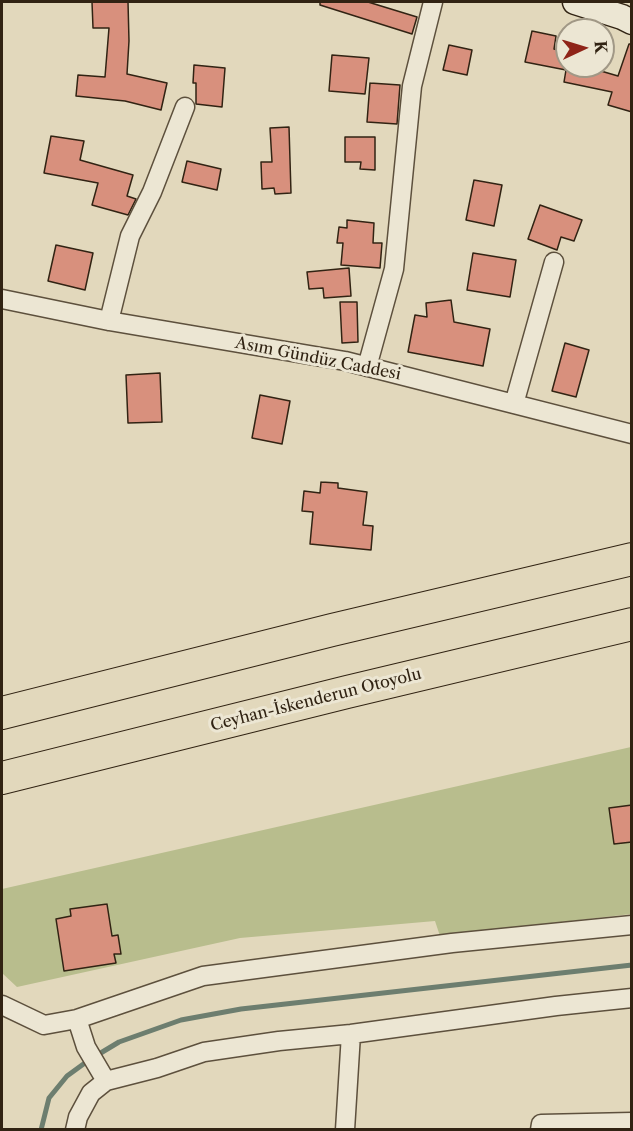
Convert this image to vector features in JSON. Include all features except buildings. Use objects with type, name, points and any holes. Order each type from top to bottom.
[{"type":"highway","points":[[2,713],[343,627],[632,559]]},
{"type":"highway","name":"Ceyhan-İskenderun Otoyolu","points":[[2,778],[632,624]]},
{"type":"street","points":[[367,367],[394,269],[412,86],[433,2]]},
{"type":"street","points":[[575,2],[628,16]]},
{"type":"street","points":[[109,321],[130,236],[152,192],[185,107]]},
{"type":"street","points":[[514,404],[554,262]]},
{"type":"street","name":"Asım Gündüz Caddesi","points":[[2,299],[109,321],[345,361],[632,434]]},
{"type":"street","points":[[2,1005],[44,1025],[77,1019],[202,976],[452,943],[632,925]]},
{"type":"street","points":[[102,1075],[157,1068],[204,1052],[279,1041],[632,998]]},
{"type":"street","points":[[77,1019],[86,1047],[102,1075]]},
{"type":"street","points":[[345,1130],[351,1034]]},
{"type":"street","points":[[75,1130],[78,1117],[102,1075]]},
{"type":"street","points":[[540,1130],[541,1124],[632,1122]]},
{"type":"green space","points":[[631,747],[631,914],[440,936],[435,921],[240,938],[17,987],[2,973],[2,889]]},
{"type":"waterway","points":[[41,1130],[49,1098],[67,1076],[119,1042],[181,1020],[241,1009],[632,965]]}]
